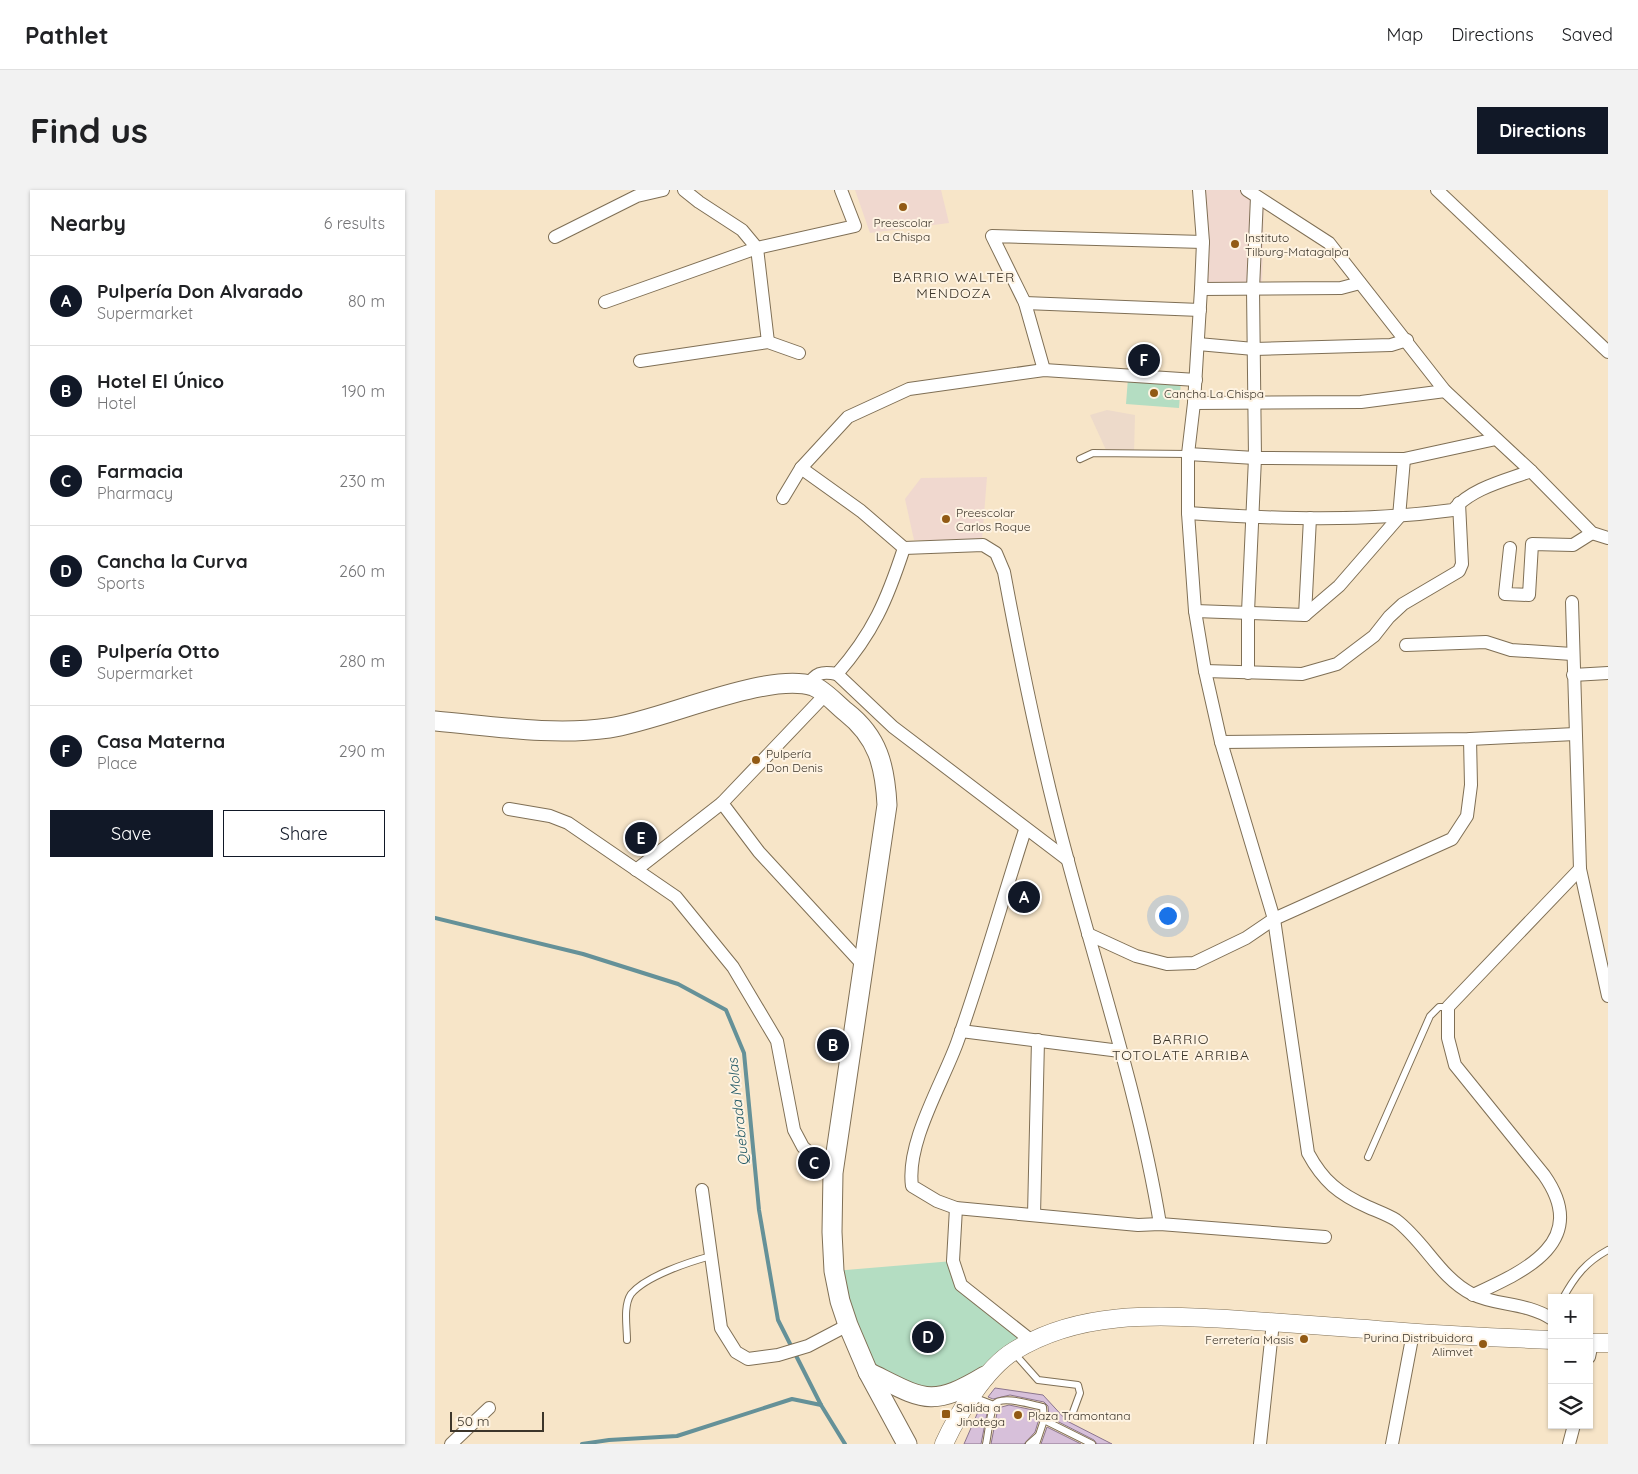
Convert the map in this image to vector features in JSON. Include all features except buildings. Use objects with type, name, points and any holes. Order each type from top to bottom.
[{"type":"main road","points":[[435,721],[576,732],[612,728],[756,688],[787,684],[813,686],[853,718],[868,734],[877,750],[886,776],[887,805],[833,1173],[834,1271],[848,1325],[868,1372],[907,1444]]},
{"type":"main road","points":[[868,1372],[921,1396],[940,1398],[957,1393],[985,1376],[1013,1352],[1033,1342],[1070,1326],[1120,1317],[1169,1316],[1413,1333],[1548,1340]]},
{"type":"main road","points":[[944,1444],[951,1429],[985,1376]]},
{"type":"street","points":[[555,237],[637,196],[663,190]]},
{"type":"street","points":[[684,190],[742,230],[757,248],[768,342]]},
{"type":"street","points":[[605,302],[757,248],[855,226],[841,190]]},
{"type":"street","points":[[1199,190],[1203,242],[1196,380],[1188,454],[1188,513],[1195,611],[1205,670],[1221,742],[1274,919],[1308,1153],[1319,1173],[1346,1197],[1395,1220],[1421,1244],[1448,1277],[1473,1295],[1536,1310],[1548,1316]]},
{"type":"street","points":[[1437,190],[1608,352]]},
{"type":"street","points":[[1252,193],[1329,243],[1407,340],[1445,391],[1497,438],[1592,533],[1608,538]]},
{"type":"street","points":[[1248,673],[1251,517],[1255,458],[1252,193]]},
{"type":"street","points":[[1044,370],[1025,302],[992,236],[1203,242]]},
{"type":"street","points":[[1201,289],[1341,288],[1360,283]]},
{"type":"street","points":[[1025,302],[1199,310]]},
{"type":"street","points":[[1198,344],[1253,349],[1391,345],[1407,340]]},
{"type":"street","points":[[641,361],[768,342],[799,353]]},
{"type":"street","points":[[783,498],[801,468],[848,417],[909,389],[1044,370],[1196,380]]},
{"type":"street","points":[[1194,403],[1361,402],[1445,391]]},
{"type":"street","points":[[1188,454],[1255,458],[1403,459],[1497,438]]},
{"type":"street","points":[[1195,611],[1305,615],[1339,586],[1399,517],[1403,459]]},
{"type":"street","points":[[801,468],[861,511],[904,548],[983,545],[996,553],[1004,572],[1029,696],[1067,860],[1136,1113],[1160,1224]]},
{"type":"street","points":[[1188,513],[1251,517],[1399,517],[1453,510],[1459,503],[1487,487],[1531,471]]},
{"type":"street","points":[[1205,670],[1303,674],[1337,664],[1375,636],[1389,617],[1403,604],[1459,571],[1462,564],[1459,503]]},
{"type":"street","points":[[1305,615],[1310,518]]},
{"type":"street","points":[[1510,548],[1505,594],[1529,595],[1532,544],[1573,545],[1592,533]]},
{"type":"street","points":[[837,674],[858,650],[878,618],[904,548]]},
{"type":"street","points":[[1572,602],[1572,654],[1580,869],[1608,996]]},
{"type":"street","points":[[1406,645],[1486,642],[1511,650],[1572,654]]},
{"type":"street","points":[[807,686],[815,674],[821,672],[837,674],[893,727],[1025,830],[1067,860]]},
{"type":"street","points":[[1573,675],[1608,673]]},
{"type":"street","points":[[636,870],[722,803],[825,695]]},
{"type":"street","points":[[1221,742],[1471,739],[1575,734]]},
{"type":"street","points":[[1088,934],[1136,956],[1167,964],[1194,963],[1246,938],[1274,919],[1452,839],[1467,816],[1471,785],[1471,739]]},
{"type":"street","points":[[722,803],[759,852],[864,966]]},
{"type":"street","points":[[509,809],[551,816],[568,823],[676,897],[733,967],[777,1041],[794,1130],[803,1147],[833,1173]]},
{"type":"street","points":[[1025,830],[961,1031],[914,1149],[910,1171],[913,1186],[937,1201],[956,1208],[1138,1226],[1160,1224],[1325,1237]]},
{"type":"street","points":[[1473,1295],[1517,1275],[1543,1255],[1558,1234],[1561,1211],[1555,1191],[1544,1175],[1455,1065],[1448,1038],[1448,1007],[1580,869]]},
{"type":"street","points":[[961,1031],[1120,1051]]},
{"type":"street","points":[[1034,1215],[1038,1040]]},
{"type":"street","points":[[703,1190],[721,1328],[736,1352],[748,1359],[778,1355],[808,1346],[848,1325]]},
{"type":"street","points":[[956,1208],[953,1261],[961,1285],[1033,1342]]},
{"type":"street","points":[[1260,1444],[1273,1322]]},
{"type":"street","points":[[1392,1444],[1413,1333]]},
{"type":"street","points":[[451,1444],[489,1408]]},
{"type":"street","points":[[1569,1444],[1573,1429]]},
{"type":"lane","points":[[1080,459],[1093,452],[1188,454]]},
{"type":"lane","points":[[1368,1157],[1429,1016],[1439,1007],[1448,1007]]},
{"type":"lane","points":[[1565,1294],[1575,1276],[1592,1259],[1608,1250]]},
{"type":"lane","points":[[627,1340],[626,1311],[631,1295],[651,1279],[691,1261],[711,1256]]},
{"type":"lane","points":[[1013,1352],[1038,1380],[1078,1386],[1080,1393],[1073,1412]]},
{"type":"lane","points":[[973,1396],[994,1405]]},
{"type":"lane","points":[[986,1444],[994,1405],[999,1400],[1043,1407],[1044,1420],[1036,1444]]},
{"type":"lane","points":[[1044,1420],[1092,1444]]},
{"type":"lane","points":[[1029,1444],[1038,1436]]},
{"type":"shaded area","name":"Preescolar La Chispa","points":[[855,190],[941,190],[949,223],[870,233]]},
{"type":"shaded area","name":"Instituto Tilburg-Matagalpa","points":[[1204,190],[1243,190],[1264,204],[1262,284],[1208,285]]},
{"type":"shaded area","points":[[1107,410],[1135,415],[1134,453],[1106,450],[1090,415]]},
{"type":"shaded area","name":"Preescolar Carlos Roque","points":[[987,477],[982,540],[914,540],[905,499],[921,478]]},
{"type":"green space","name":"Cancha La Chispa","points":[[1128,378],[1181,381],[1179,408],[1126,404]]},
{"type":"green space","points":[[953,1261],[961,1285],[1033,1342],[940,1398],[868,1372],[834,1271]]},
{"type":"waterway","name":"Quebrada Molas","points":[[435,918],[583,954],[678,984],[726,1010],[744,1053],[759,1210],[778,1320],[821,1405],[845,1444]]},
{"type":"waterway","points":[[582,1444],[609,1440],[677,1436],[792,1399],[821,1405]]},
{"type":"place","name":"Preescolar La Chispa","points":[[903,207]]},
{"type":"place","name":"Instituto Tilburg-Matagalpa","points":[[1235,244]]},
{"type":"place","name":"Casa Materna","points":[[1144,360]]},
{"type":"place","name":"Cancha La Chispa","points":[[1154,393]]},
{"type":"place","name":"Preescolar Carlos Roque","points":[[946,519]]},
{"type":"place","name":"Pulpería Don Denis","points":[[756,760]]},
{"type":"place","name":"Pulpería Otto","points":[[641,838]]},
{"type":"place","name":"Pulpería Don Alvarado","points":[[1024,897]]},
{"type":"place","name":"Hotel El Único","points":[[833,1045]]},
{"type":"place","name":"Farmacia","points":[[814,1163]]},
{"type":"place","name":"Cancha la Curva","points":[[928,1337]]},
{"type":"place","name":"Ferretería Masis","points":[[1304,1339]]},
{"type":"place","name":"Purina Distribuidora Alimvet","points":[[1483,1344]]},
{"type":"place","name":"Salida a Jinotega","points":[[946,1414]]},
{"type":"place","name":"Plaza Tramontana","points":[[1018,1415]]},
{"type":"district","name":"BARRIO WALTER MENDOZA","points":[[954,285]]},
{"type":"district","name":"BARRIO TOTOLATE ARRIBA","points":[[1181,1048]]}]
